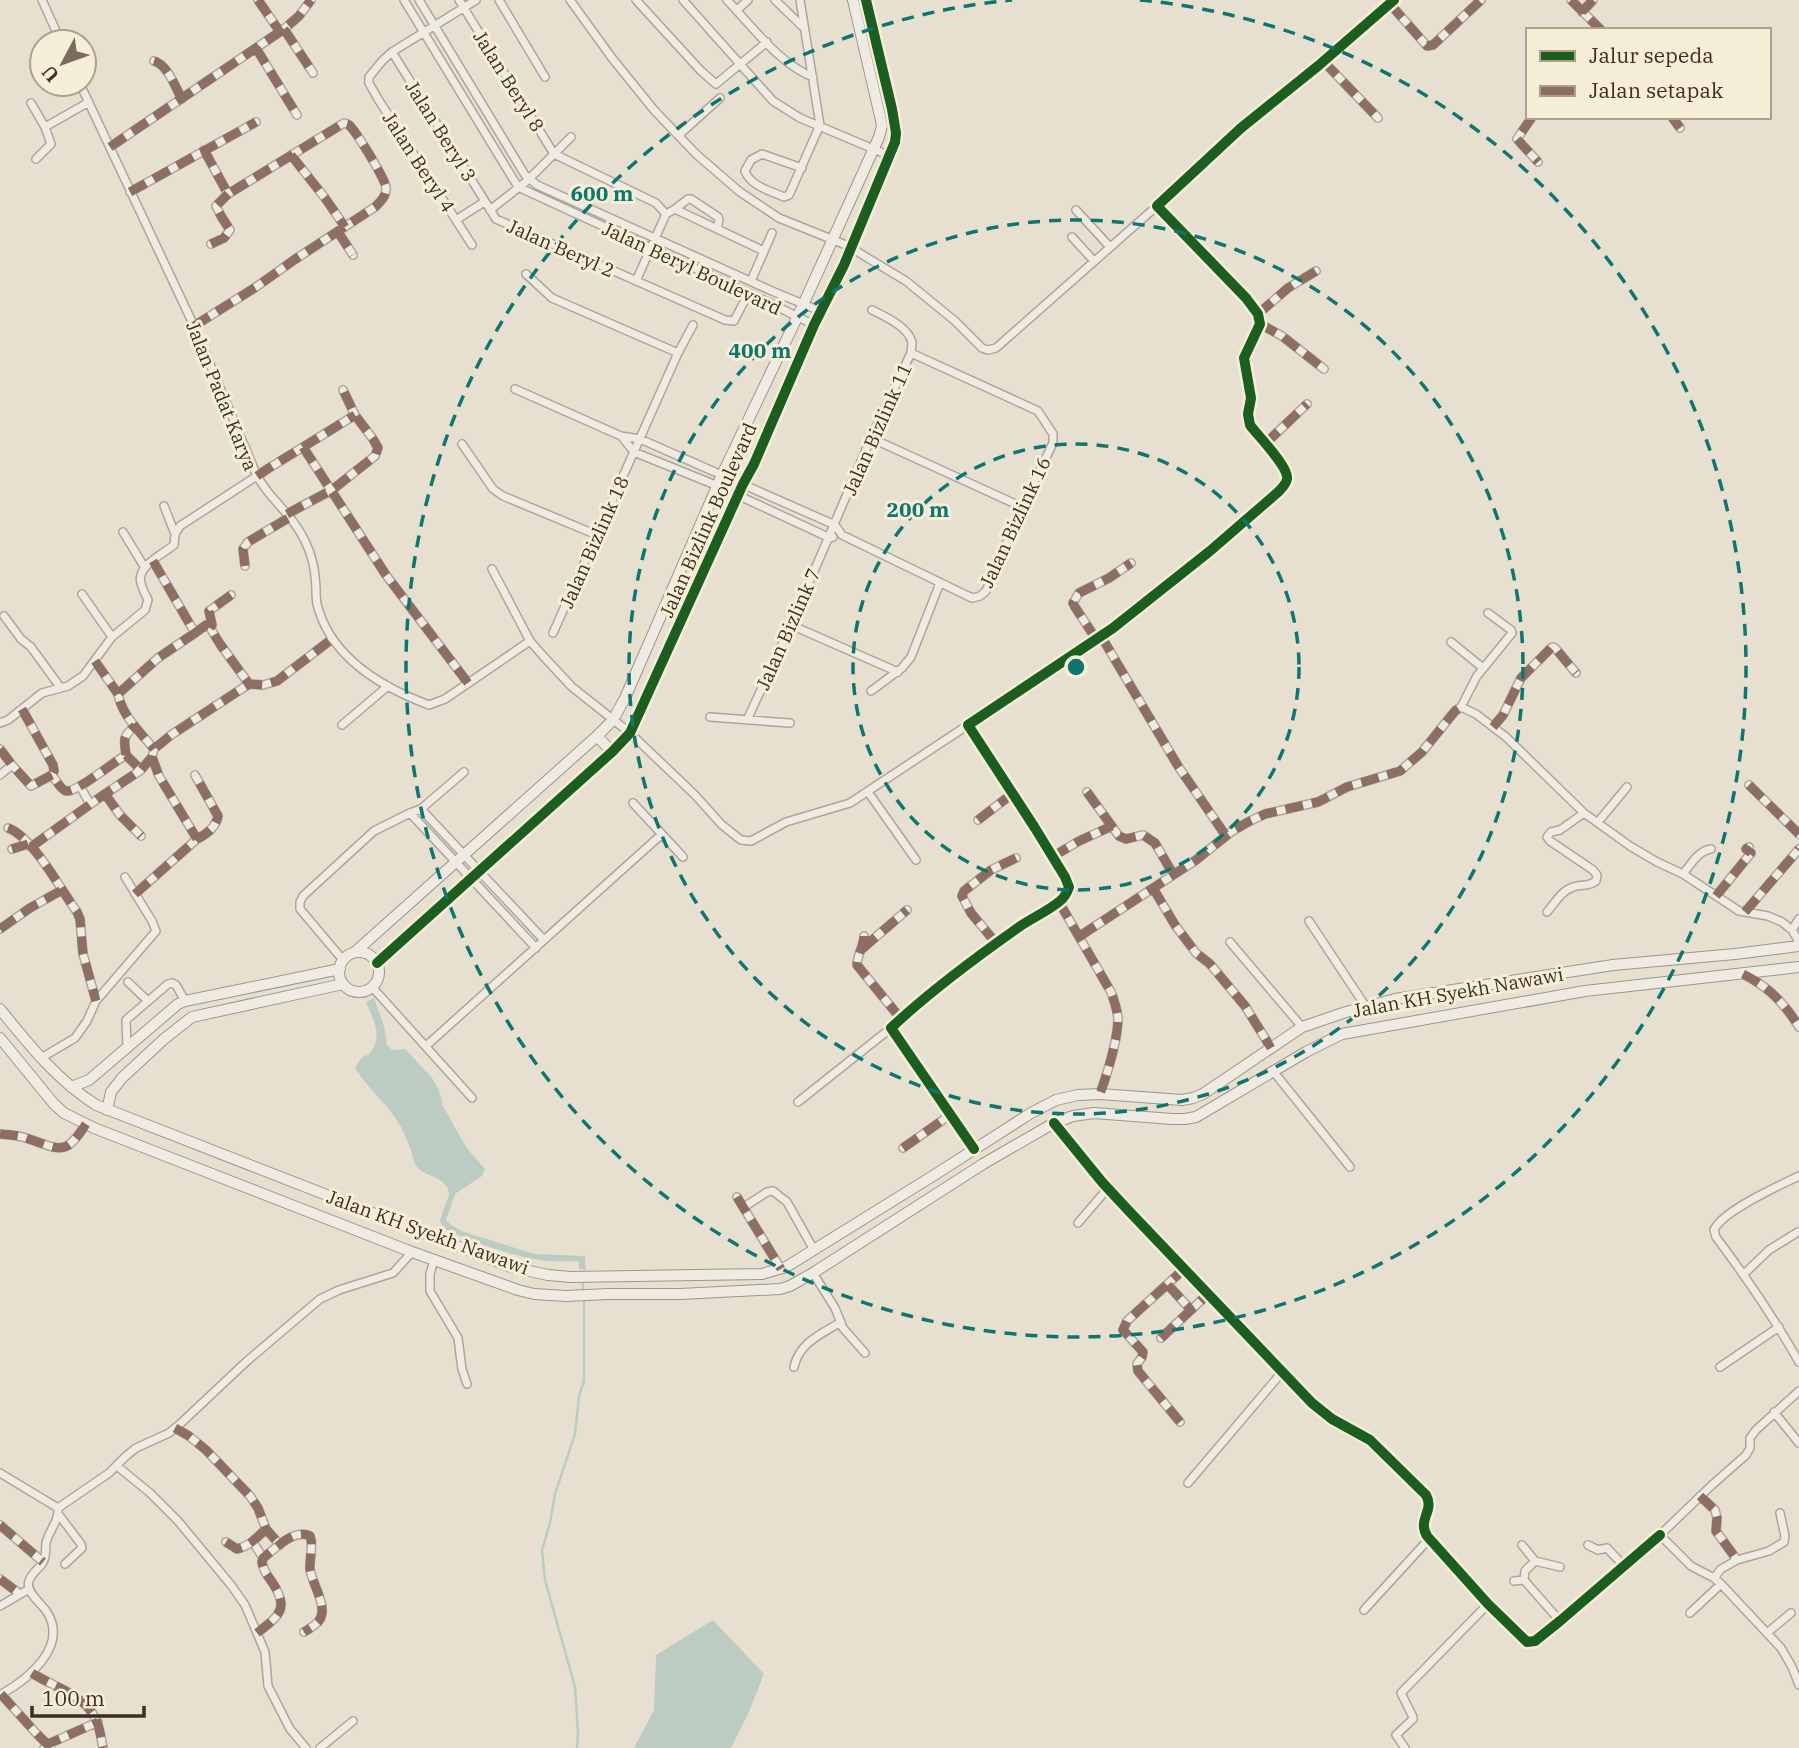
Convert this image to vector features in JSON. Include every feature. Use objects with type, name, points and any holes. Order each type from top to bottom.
[{"type":"main road","name":"Jalan Bizlink Boulevard","points":[[355,952],[597,736],[613,720],[625,698],[722,475],[803,305],[882,127],[853,0]]},
{"type":"main road","name":"Jalan Bizlink Boulevard","points":[[377,963],[630,733],[754,464],[895,142],[896,133],[866,0]]},
{"type":"main road","points":[[625,698],[643,706]]},
{"type":"main road","points":[[597,736],[612,752]]},
{"type":"main road","name":"Jalan KH Syekh Nawawi","points":[[0,1009],[41,1058],[71,1087],[96,1105],[511,1267],[571,1277],[762,1274],[780,1269],[814,1250],[1049,1103],[1078,1095],[1100,1094],[1171,1100],[1193,1098],[1203,1094],[1302,1027],[1395,999],[1599,967],[1735,954],[1799,944]]},
{"type":"main road","points":[[71,1087],[89,1080],[168,1011],[185,1001],[341,964],[355,952],[372,956],[380,972],[378,981],[373,988],[365,992],[349,989],[340,977],[341,964]]},
{"type":"main road","name":"Jalan KH Syekh Nawawi","points":[[0,1038],[54,1104],[64,1113],[94,1129],[412,1252],[518,1290],[552,1295],[680,1294],[780,1289],[790,1286],[1014,1145],[1054,1123],[1073,1116],[1094,1114],[1172,1119],[1196,1117],[1306,1052],[1342,1034],[1586,991],[1799,967]]},
{"type":"main road","points":[[107,1110],[111,1092],[122,1078],[192,1017],[343,984]]},
{"type":"main road","points":[[936,1174],[945,1188]]},
{"type":"street","points":[[43,0],[55,28]]},
{"type":"street","points":[[258,0],[313,73]]},
{"type":"street","points":[[110,147],[282,31],[299,16],[311,0]]},
{"type":"street","name":"Jalan Beryl Boulevard","points":[[404,0],[430,30],[525,175],[524,183]]},
{"type":"street","name":"Jalan Beryl Boulevard","points":[[419,0],[430,30],[524,183],[652,244],[751,281],[820,311]]},
{"type":"street","name":"Jalan Beryl 8","points":[[459,0],[554,153]]},
{"type":"street","points":[[392,52],[476,0]]},
{"type":"street","points":[[499,0],[544,77]]},
{"type":"street","points":[[570,0],[645,99],[696,154],[740,192],[779,218],[851,247],[906,281],[955,321],[982,348],[988,350],[996,348],[1241,128],[1324,62],[1392,2],[1427,46],[1430,46],[1481,0]]},
{"type":"street","points":[[636,0],[713,83],[718,83],[766,42]]},
{"type":"street","points":[[683,0],[773,101],[800,118],[890,156]]},
{"type":"street","points":[[727,0],[794,69],[813,77]]},
{"type":"street","points":[[737,10],[748,0]]},
{"type":"street","points":[[775,0],[805,28]]},
{"type":"street","points":[[800,0],[820,125],[802,168],[786,197],[752,182],[745,171],[748,163],[759,154],[802,168]]},
{"type":"street","points":[[1571,0],[1599,28]]},
{"type":"street","points":[[1582,12],[1593,0]]},
{"type":"street","points":[[256,48],[297,115]]},
{"type":"street","name":"Jalan Beryl 4","points":[[392,52],[369,77],[369,83],[472,245]]},
{"type":"street","name":"Jalan Beryl 3","points":[[392,52],[490,210]]},
{"type":"street","points":[[154,61],[164,66],[182,99]]},
{"type":"street","points":[[1324,62],[1378,118]]},
{"type":"street","name":"Jalan Padat Karya","points":[[87,98],[194,326],[257,477],[185,522],[175,534],[174,545],[145,568]]},
{"type":"street","points":[[679,135],[720,98]]},
{"type":"street","points":[[45,127],[89,102]]},
{"type":"street","points":[[31,103],[51,144],[36,159]]},
{"type":"street","points":[[1531,119],[1517,139],[1538,162]]},
{"type":"street","points":[[1673,119],[1680,128]]},
{"type":"street","points":[[130,192],[256,122]]},
{"type":"street","points":[[194,326],[247,294],[375,207],[384,197],[385,182],[349,125],[344,123],[228,194],[216,206],[230,230],[223,238],[211,244]]},
{"type":"street","points":[[490,210],[524,183],[571,137]]},
{"type":"street","points":[[204,150],[228,194]]},
{"type":"street","points":[[554,153],[656,203],[666,215]]},
{"type":"street","points":[[291,155],[325,198],[353,255]]},
{"type":"street","name":"Jalan Beryl Boulevard","points":[[524,183],[537,185],[748,294],[814,325]]},
{"type":"street","points":[[636,281],[666,215],[688,199],[691,198],[718,218],[717,229]]},
{"type":"street","points":[[456,220],[484,202]]},
{"type":"street","points":[[492,569],[530,641],[572,687],[630,733],[741,841],[751,841],[786,822],[850,803],[1099,638],[1210,551],[1285,484],[1288,477],[1284,467],[1247,418],[1251,398],[1244,358],[1260,324],[1258,314],[1246,298],[1157,206]]},
{"type":"street","points":[[675,209],[764,251]]},
{"type":"street","name":"Jalan Beryl 2","points":[[490,210],[500,221],[715,316],[734,321],[748,294]]},
{"type":"street","points":[[1076,210],[1110,247]]},
{"type":"street","points":[[751,281],[772,233]]},
{"type":"street","points":[[1072,237],[1094,261]]},
{"type":"street","points":[[1258,314],[1288,288],[1316,271]]},
{"type":"street","points":[[526,274],[552,298],[678,353]]},
{"type":"street","name":"Jalan Bizlink 11","points":[[830,538],[871,438],[911,353],[912,342],[897,323],[872,310]]},
{"type":"street","points":[[1260,324],[1282,336],[1324,369]]},
{"type":"street","name":"Jalan Bizlink 18","points":[[553,633],[693,325]]},
{"type":"street","name":"Jalan Bizlink 16","points":[[842,535],[940,583],[972,597],[980,596],[986,591],[1053,443],[1054,434],[1038,411],[911,353]]},
{"type":"street","points":[[515,389],[621,436],[640,439],[835,525],[842,535],[830,538],[718,486],[634,452],[621,436]]},
{"type":"street","points":[[245,566],[243,549],[248,542],[332,490],[375,456],[378,448],[355,415],[343,390]]},
{"type":"street","points":[[1265,444],[1307,404]]},
{"type":"street","points":[[355,415],[257,477],[296,523],[305,540],[313,559],[317,603],[332,639],[341,651],[362,671],[429,705],[439,703],[530,641]]},
{"type":"street","points":[[871,438],[1022,507]]},
{"type":"street","points":[[462,444],[493,489],[503,496],[597,535]]},
{"type":"street","points":[[303,447],[386,575],[468,683]]},
{"type":"street","points":[[164,506],[175,534]]},
{"type":"street","points":[[0,723],[42,693],[68,686],[83,676],[112,637],[145,610],[148,600],[140,580],[145,568],[123,532]]},
{"type":"street","name":"Jalan Bizlink 7","points":[[747,720],[830,538]]},
{"type":"street","points":[[153,561],[195,633]]},
{"type":"street","points":[[1131,563],[1079,593],[1073,603],[1099,638],[1178,766],[1226,836]]},
{"type":"street","points":[[871,691],[898,672],[911,657],[940,583]]},
{"type":"street","points":[[82,594],[112,637]]},
{"type":"street","points":[[210,628],[212,625],[209,611],[230,595]]},
{"type":"street","points":[[1080,936],[1196,860],[1248,822],[1265,814],[1318,802],[1347,787],[1400,771],[1422,752],[1461,707],[1476,676],[1512,633],[1488,613]]},
{"type":"street","points":[[4,616],[21,639],[32,647],[60,687]]},
{"type":"street","points":[[118,694],[158,658],[206,625],[249,684]]},
{"type":"street","points":[[790,625],[898,672]]},
{"type":"street","points":[[12,849],[29,845],[141,770],[171,735],[249,684],[263,685],[277,681],[332,639]]},
{"type":"street","points":[[1451,642],[1483,668]]},
{"type":"street","points":[[1493,727],[1503,715],[1521,678],[1550,648],[1555,647],[1576,673]]},
{"type":"street","points":[[96,662],[153,753],[159,776],[197,839]]},
{"type":"street","points":[[341,725],[388,686]]},
{"type":"street","points":[[1461,707],[1476,714],[1506,737],[1584,813],[1648,857],[1684,874],[1731,906],[1745,912],[1776,918],[1792,930],[1799,944]]},
{"type":"street","points":[[0,749],[31,786],[52,775],[53,765],[22,709]]},
{"type":"street","points":[[710,717],[790,723]]},
{"type":"street","points":[[798,1102],[996,943],[1065,896],[1069,887],[1065,877],[968,725]]},
{"type":"street","points":[[135,726],[124,739],[126,755],[141,770]]},
{"type":"street","points":[[52,775],[66,792],[80,786],[126,755]]},
{"type":"street","points":[[0,775],[12,765]]},
{"type":"street","points":[[341,964],[300,909],[303,895],[374,831],[421,809],[464,772]]},
{"type":"street","points":[[135,894],[197,839],[207,834],[218,820],[195,775]]},
{"type":"street","points":[[1749,785],[1799,834]]},
{"type":"street","points":[[80,786],[90,804]]},
{"type":"street","points":[[1598,822],[1627,786]]},
{"type":"street","points":[[868,792],[916,860]]},
{"type":"street","points":[[1087,792],[1119,836],[1126,839],[1143,835],[1155,843],[1173,874]]},
{"type":"street","points":[[105,794],[120,815],[141,836]]},
{"type":"street","points":[[978,820],[1012,794]]},
{"type":"street","points":[[633,803],[683,857]]},
{"type":"street","points":[[421,809],[460,859]]},
{"type":"street","points":[[410,813],[475,875],[536,948]]},
{"type":"street","points":[[1547,912],[1570,888],[1592,885],[1596,881],[1597,875],[1593,870],[1547,837],[1584,813]]},
{"type":"street","points":[[1052,857],[1112,826]]},
{"type":"street","points":[[8,828],[16,831],[38,854],[80,919],[83,954],[96,1001]]},
{"type":"street","points":[[426,1046],[662,834]]},
{"type":"street","points":[[1716,896],[1751,853],[1746,849],[1749,847]]},
{"type":"street","points":[[1684,874],[1700,853],[1711,849]]},
{"type":"street","points":[[1745,912],[1799,849]]},
{"type":"street","points":[[996,943],[971,913],[962,896],[964,891],[991,870],[1016,858]]},
{"type":"street","points":[[475,875],[544,940]]},
{"type":"street","points":[[41,1058],[75,1038],[96,1001],[156,931],[125,877]]},
{"type":"street","points":[[1153,888],[1196,953],[1210,964],[1245,1006],[1270,1048]]},
{"type":"street","points":[[0,929],[62,890]]},
{"type":"street","points":[[1059,902],[1111,992],[1116,1006],[1118,1020],[1109,1068],[1100,1094]]},
{"type":"street","points":[[861,951],[907,910]]},
{"type":"street","points":[[1792,930],[1799,919]]},
{"type":"street","points":[[1309,921],[1366,1007]]},
{"type":"street","points":[[864,936],[864,944],[857,960],[859,969],[901,1019]]},
{"type":"street","points":[[1230,942],[1302,1027]]},
{"type":"street","points":[[1743,974],[1770,990],[1799,1027]]},
{"type":"street","points":[[128,982],[148,1001]]},
{"type":"street","points":[[127,1047],[126,1020],[167,984],[176,985],[185,1001]]},
{"type":"street","points":[[373,988],[472,1098]]},
{"type":"street","points":[[891,1028],[974,1149]]},
{"type":"street","points":[[1273,1071],[1350,1167]]},
{"type":"street","points":[[903,1148],[950,1115]]},
{"type":"street","points":[[1054,1123],[1108,1188],[1312,1402],[1332,1419],[1370,1440],[1426,1495],[1430,1506],[1423,1530],[1429,1539],[1527,1642],[1535,1641],[1560,1621],[1660,1535],[1746,1455],[1750,1448],[1750,1438],[1756,1430],[1799,1391]]},
{"type":"street","points":[[0,1134],[21,1136],[56,1149],[75,1141],[86,1124]]},
{"type":"street","points":[[1799,1176],[1769,1190],[1717,1223],[1714,1230],[1716,1237],[1779,1327],[1799,1362]]},
{"type":"street","points":[[1078,1223],[1108,1188]]},
{"type":"street","points":[[744,1207],[773,1191],[787,1202],[814,1250]]},
{"type":"street","points":[[737,1197],[780,1269]]},
{"type":"street","points":[[1744,1274],[1769,1250],[1798,1232]]},
{"type":"street","points":[[97,1722],[48,1747],[1,1694],[32,1673],[53,1644],[48,1613],[29,1589],[29,1579],[44,1562],[47,1539],[58,1512],[136,1448],[175,1428],[247,1361],[320,1299],[393,1273],[412,1252]]},
{"type":"street","points":[[434,1260],[430,1274],[430,1291],[458,1338],[467,1384]]},
{"type":"street","points":[[1180,1422],[1138,1371],[1137,1364],[1143,1352],[1123,1329],[1127,1321],[1184,1269]]},
{"type":"street","points":[[813,1273],[848,1334],[865,1353]]},
{"type":"street","points":[[1168,1285],[1191,1310]]},
{"type":"street","points":[[1161,1338],[1208,1294]]},
{"type":"street","points":[[794,1367],[796,1356],[803,1347],[841,1322]]},
{"type":"street","points":[[1720,1367],[1779,1327]]},
{"type":"street","points":[[1188,1483],[1283,1371]]},
{"type":"street","points":[[1774,1412],[1799,1443]]},
{"type":"street","points":[[175,1428],[206,1450],[250,1496],[266,1529],[280,1545]]},
{"type":"street","points":[[117,1466],[150,1493],[198,1545],[245,1605],[265,1652],[268,1686],[290,1729],[306,1748]]},
{"type":"street","points":[[0,1473],[58,1512],[81,1544],[82,1548],[65,1564]]},
{"type":"street","points":[[1700,1496],[1716,1513],[1716,1531],[1737,1560]]},
{"type":"street","points":[[1690,1613],[1718,1581],[1721,1569],[1737,1560],[1769,1551],[1784,1542],[1780,1513]]},
{"type":"street","points":[[0,1525],[44,1562]]},
{"type":"street","points":[[226,1542],[237,1549],[253,1542],[266,1529]]},
{"type":"street","points":[[257,1633],[275,1620],[282,1609],[282,1601],[261,1565],[263,1558],[280,1545],[305,1533],[310,1536],[312,1542],[310,1570],[322,1615],[317,1623],[304,1632]]},
{"type":"street","points":[[1660,1535],[1691,1566],[1718,1581],[1781,1648],[1799,1685]]},
{"type":"street","points":[[1364,1610],[1429,1539]]},
{"type":"street","points":[[253,1542],[263,1558]]},
{"type":"street","points":[[1522,1545],[1535,1561],[1560,1567]]},
{"type":"street","points":[[1588,1545],[1598,1550],[1607,1548],[1624,1566]]},
{"type":"street","points":[[1535,1561],[1525,1571],[1524,1580],[1560,1621]]},
{"type":"street","points":[[0,1579],[20,1594]]},
{"type":"street","points":[[1514,1581],[1524,1580]]},
{"type":"street","points":[[0,1606],[29,1589]]},
{"type":"street","points":[[1405,1748],[1396,1735],[1413,1717],[1401,1693],[1488,1604]]},
{"type":"street","points":[[1767,1633],[1791,1613]]},
{"type":"street","points":[[32,1673],[77,1698],[92,1712],[103,1748]]},
{"type":"street","points":[[320,1748],[353,1721]]},
{"type":"shaded area","points":[[374,998],[384,1026],[387,1045],[392,1050],[405,1049],[432,1078],[439,1090],[443,1106],[466,1147],[485,1169],[482,1176],[455,1194],[446,1220],[464,1232],[535,1254],[585,1256],[586,1270],[579,1269],[579,1261],[545,1261],[517,1255],[445,1229],[440,1221],[449,1195],[446,1185],[418,1168],[398,1122],[355,1068],[362,1057],[370,1054],[376,1040],[376,1028],[366,1002]]},
{"type":"shaded area","points":[[713,1620],[764,1674],[731,1748],[634,1748],[654,1710],[656,1655]]},
{"type":"waterway","points":[[583,1281],[583,1290]]},
{"type":"waterway","points":[[577,1748],[575,1687],[545,1580],[542,1550],[555,1494],[575,1434],[579,1396],[584,1381],[584,1299]]},
{"type":"marked path","points":[[258,0],[280,32]]},
{"type":"marked path","points":[[110,147],[284,29],[299,16],[311,0]]},
{"type":"marked path","points":[[1390,4],[1427,46],[1433,45],[1481,0]]},
{"type":"marked path","points":[[1571,0],[1599,28]]},
{"type":"marked path","points":[[1582,12],[1593,0]]},
{"type":"marked path","points":[[284,29],[313,73]]},
{"type":"marked path","points":[[256,48],[297,115]]},
{"type":"marked path","points":[[154,61],[167,72],[182,99]]},
{"type":"marked path","points":[[1324,62],[1378,118]]},
{"type":"marked path","points":[[1531,119],[1517,139],[1538,162]]},
{"type":"marked path","points":[[1673,119],[1680,128]]},
{"type":"marked path","points":[[130,192],[256,122]]},
{"type":"marked path","points":[[194,326],[375,207],[384,196],[386,188],[364,145],[349,125],[344,123],[228,194],[204,150]]},
{"type":"marked path","points":[[291,155],[345,227]]},
{"type":"marked path","points":[[211,244],[224,238],[230,230],[216,206],[228,194]]},
{"type":"marked path","points":[[338,232],[353,255]]},
{"type":"marked path","points":[[1258,314],[1288,288],[1316,271]]},
{"type":"marked path","points":[[1260,324],[1282,336],[1324,369]]},
{"type":"marked path","points":[[287,514],[332,490],[375,456],[378,448],[355,415],[343,390]]},
{"type":"marked path","points":[[1265,444],[1307,404]]},
{"type":"marked path","points":[[257,476],[355,415]]},
{"type":"marked path","points":[[303,447],[386,575],[468,683]]},
{"type":"marked path","points":[[245,566],[243,549],[248,542],[290,517]]},
{"type":"marked path","points":[[153,561],[195,633],[158,658],[118,694],[128,717],[154,749]]},
{"type":"marked path","points":[[1096,639],[1073,603],[1079,593],[1131,563]]},
{"type":"marked path","points":[[210,628],[212,625],[209,611],[231,595]]},
{"type":"marked path","points":[[195,633],[206,625],[209,626],[249,684]]},
{"type":"marked path","points":[[1101,636],[1178,766],[1226,836]]},
{"type":"marked path","points":[[31,847],[141,770],[152,757],[154,749],[171,735],[249,684],[263,685],[277,681],[332,639]]},
{"type":"marked path","points":[[1493,727],[1503,715],[1521,678],[1551,648],[1556,649],[1576,673]]},
{"type":"marked path","points":[[95,661],[118,694]]},
{"type":"marked path","points":[[1080,936],[1196,860],[1248,822],[1265,814],[1318,802],[1347,787],[1400,771],[1422,752],[1461,707]]},
{"type":"marked path","points":[[22,709],[53,765],[52,775]]},
{"type":"marked path","points":[[126,755],[125,739],[135,726]]},
{"type":"marked path","points":[[0,749],[31,786],[52,775],[63,789],[72,790],[126,755],[141,770]]},
{"type":"marked path","points":[[152,757],[159,776],[197,839]]},
{"type":"marked path","points":[[135,894],[215,824],[218,816],[195,775]]},
{"type":"marked path","points":[[1749,785],[1799,834]]},
{"type":"marked path","points":[[1087,792],[1119,836],[1126,839],[1143,835],[1155,843],[1173,874]]},
{"type":"marked path","points":[[105,794],[120,815],[141,836]]},
{"type":"marked path","points":[[978,820],[1012,794]]},
{"type":"marked path","points":[[1052,857],[1112,826]]},
{"type":"marked path","points":[[8,828],[37,853],[77,912],[83,954],[96,1001]]},
{"type":"marked path","points":[[12,849],[28,844]]},
{"type":"marked path","points":[[1716,896],[1751,853],[1746,849],[1749,847]]},
{"type":"marked path","points":[[1745,912],[1799,849]]},
{"type":"marked path","points":[[996,943],[971,913],[962,896],[964,891],[991,870],[1016,858]]},
{"type":"marked path","points":[[1153,888],[1175,925],[1196,953],[1210,964],[1245,1006],[1271,1048]]},
{"type":"marked path","points":[[0,929],[62,890]]},
{"type":"marked path","points":[[1059,902],[1111,992],[1117,1011],[1118,1027],[1100,1094]]},
{"type":"marked path","points":[[862,949],[907,910]]},
{"type":"marked path","points":[[864,936],[857,965],[901,1019]]},
{"type":"marked path","points":[[1743,974],[1775,996],[1799,1027]]},
{"type":"marked path","points":[[903,1148],[950,1115]]},
{"type":"marked path","points":[[0,1134],[62,1148],[73,1141],[86,1124]]},
{"type":"marked path","points":[[737,1197],[781,1269]]},
{"type":"marked path","points":[[1180,1422],[1138,1371],[1137,1364],[1143,1352],[1123,1330],[1127,1321],[1184,1269]]},
{"type":"marked path","points":[[1168,1285],[1191,1310]]},
{"type":"marked path","points":[[1161,1338],[1208,1294]]},
{"type":"marked path","points":[[175,1428],[206,1450],[250,1496],[266,1529],[280,1545]]},
{"type":"marked path","points":[[1700,1496],[1715,1510],[1716,1531],[1737,1560]]},
{"type":"marked path","points":[[0,1525],[43,1562]]},
{"type":"marked path","points":[[226,1542],[237,1549],[249,1544],[266,1529]]},
{"type":"marked path","points":[[257,1633],[276,1617],[281,1606],[277,1591],[263,1568],[263,1558],[291,1537],[304,1534],[310,1536],[311,1540],[310,1569],[322,1610],[318,1622],[304,1632]]},
{"type":"marked path","points":[[0,1579],[20,1594]]},
{"type":"marked path","points":[[32,1673],[85,1704],[97,1723],[103,1748]]},
{"type":"marked path","points":[[1,1694],[51,1748]]},
{"type":"marked path","points":[[45,1748],[48,1744],[98,1722]]},
{"type":"cycle path","points":[[377,963],[630,733],[754,464],[814,325],[844,265],[895,142],[892,109],[866,0]]},
{"type":"cycle path","points":[[974,1149],[891,1028],[969,963],[1060,901],[1069,887],[1035,828],[968,725],[1113,628],[1210,551],[1277,493],[1287,479],[1283,467],[1250,425],[1248,414],[1251,398],[1244,358],[1260,324],[1258,314],[1246,298],[1157,206],[1241,128],[1394,0]]},
{"type":"cycle path","points":[[1054,1123],[1102,1182],[1312,1403],[1332,1419],[1370,1440],[1426,1495],[1429,1506],[1424,1530],[1427,1536],[1488,1604],[1527,1642],[1535,1641],[1560,1621],[1660,1535]]}]
